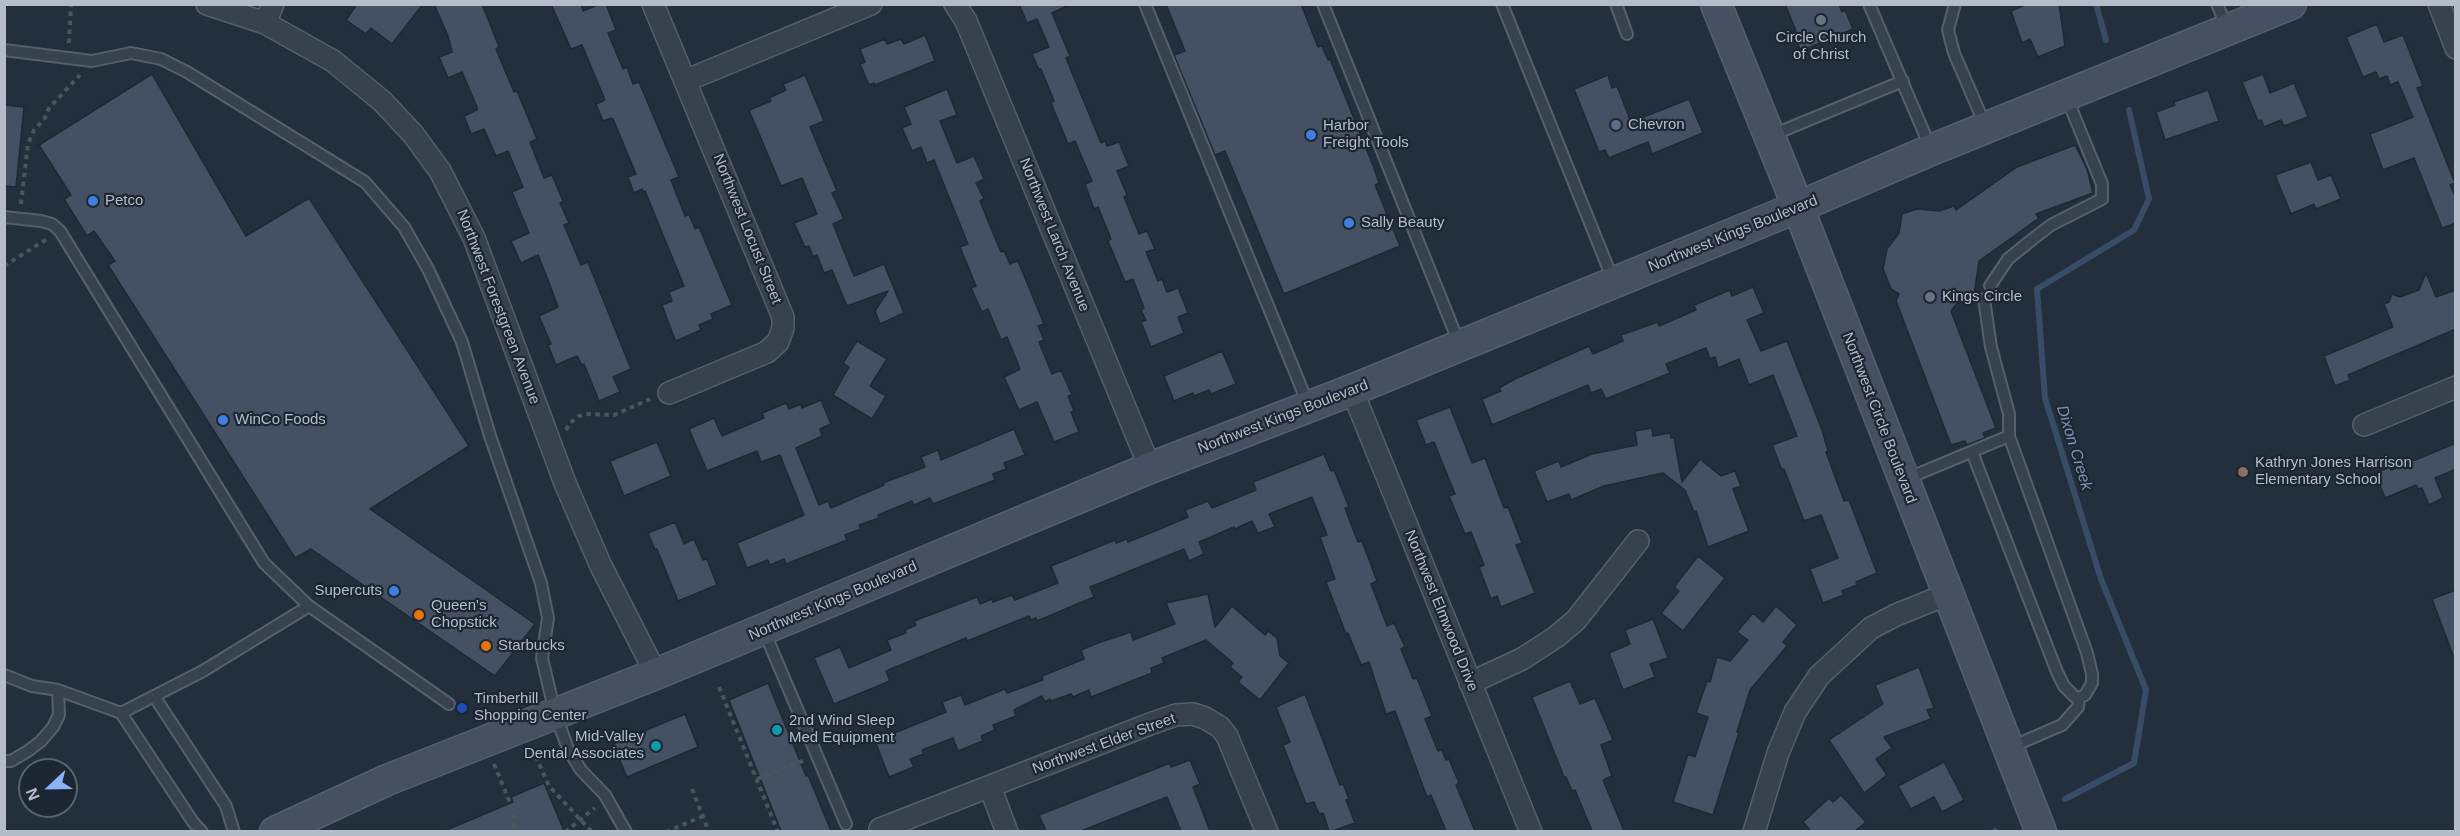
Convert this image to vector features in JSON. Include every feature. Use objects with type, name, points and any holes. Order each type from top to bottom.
[{"type":"main road","name":"Northwest Circle Boulevard","points":[[1716,4],[1798,207],[2041,831]]},
{"type":"main road","name":"Northwest Kings Boulevard","points":[[275,831],[387,780],[656,674],[1150,468],[1461,346],[2066,96],[2223,17],[2291,4]]},
{"type":"street","name":"Northwest Forestgreen Avenue","points":[[207,4],[269,14],[358,80],[382,101],[413,134],[440,171],[474,238],[574,503],[600,564],[656,674]]},
{"type":"street","name":"Northwest Locust Street","points":[[653,4],[783,317],[783,328],[778,342],[767,352],[660,396]]},
{"type":"street","points":[[685,81],[871,4]]},
{"type":"street","name":"Northwest Larch Avenue","points":[[955,4],[966,21],[1150,468]]},
{"type":"street","points":[[2439,4],[2456,48]]},
{"type":"street","points":[[2364,424],[2456,387]]},
{"type":"street","name":"Northwest Elmwood Drive","points":[[1352,390],[1531,831]]},
{"type":"street","points":[[1470,682],[1522,659],[1556,637],[1576,620],[1638,541]]},
{"type":"street","points":[[1754,831],[1778,753],[1791,722],[1819,676],[1871,628],[1948,594]]},
{"type":"street","name":"Northwest Elder Street","points":[[880,829],[1150,724],[1176,716],[1193,714],[1212,722],[1227,736],[1267,831]]},
{"type":"street","points":[[990,787],[1007,831]]},
{"type":"lane","points":[[1145,4],[1309,407]]},
{"type":"lane","points":[[1323,4],[1461,346]]},
{"type":"lane","points":[[1502,4],[1614,283]]},
{"type":"lane","points":[[1616,4],[1628,34]]},
{"type":"lane","points":[[1869,4],[1931,150]]},
{"type":"lane","points":[[1955,4],[1948,30],[1954,53],[1986,128]]},
{"type":"lane","points":[[4,50],[92,61],[130,52],[161,58],[365,182],[404,227],[428,268],[462,342],[490,436],[541,583],[548,618],[542,658],[555,713],[568,749],[581,770],[607,798],[626,831]]},
{"type":"lane","points":[[1769,136],[1903,81]]},
{"type":"lane","points":[[1990,286],[2008,259],[2034,238],[2051,225],[2102,199],[2102,184],[2066,96]]},
{"type":"lane","points":[[4,217],[52,224],[60,231],[264,562],[309,606],[449,704]]},
{"type":"lane","points":[[4,228],[20,218]]},
{"type":"lane","points":[[1972,452],[2057,672],[2064,687],[2079,698],[2085,695],[2092,683],[2090,663],[2009,436],[2009,414],[1991,347],[1984,299]]},
{"type":"lane","points":[[1903,480],[2009,436]]},
{"type":"lane","points":[[121,713],[203,671],[309,606]]},
{"type":"lane","points":[[763,629],[846,824]]},
{"type":"lane","points":[[4,675],[32,686],[58,690],[121,713],[193,822],[202,831]]},
{"type":"lane","points":[[4,761],[11,761],[28,752],[53,727],[59,715],[58,690]]},
{"type":"lane","points":[[154,696],[226,806],[234,831]]},
{"type":"lane","points":[[2008,748],[2062,725],[2078,707],[2079,698]]},
{"type":"path","points":[[20,218],[28,144],[34,130],[45,118],[49,108],[92,61],[90,47],[69,48],[71,4]]},
{"type":"path","points":[[4,266],[60,231]]},
{"type":"path","points":[[564,433],[570,423],[579,416],[614,414],[660,396]]},
{"type":"path","points":[[719,687],[778,831]]},
{"type":"path","points":[[522,726],[549,786],[592,831]]},
{"type":"path","points":[[485,741],[510,803],[514,816],[514,831]]},
{"type":"path","points":[[757,779],[817,755]]},
{"type":"path","points":[[692,789],[709,831]]},
{"type":"path","points":[[565,831],[582,820],[607,798]]},
{"type":"path","points":[[666,831],[703,816]]},
{"type":"building","points":[[357,4],[423,4],[392,44],[371,28],[366,34],[346,20]]},
{"type":"building","points":[[434,4],[482,4],[499,47],[496,49],[537,139],[530,142],[544,178],[552,175],[563,201],[560,203],[569,223],[564,225],[581,265],[588,262],[631,369],[613,377],[620,392],[599,401],[584,364],[582,365],[577,356],[556,365],[548,345],[551,344],[539,316],[558,307],[538,255],[521,263],[511,241],[529,233],[512,192],[523,187],[508,151],[496,156],[484,129],[471,134],[464,116],[477,110],[477,107],[462,72],[448,78],[439,57],[452,52],[448,36]]},
{"type":"building","points":[[551,4],[581,4],[583,11],[606,4],[616,30],[608,33],[623,69],[627,67],[633,84],[639,82],[679,177],[671,180],[685,216],[689,214],[695,229],[699,227],[732,305],[711,314],[713,319],[699,325],[701,330],[676,341],[662,305],[672,301],[669,292],[684,286],[645,191],[643,192],[642,189],[634,193],[628,177],[636,174],[613,119],[603,121],[596,104],[605,100],[582,45],[571,49]]},
{"type":"building","points":[[1019,4],[1071,4],[1052,13],[1070,56],[1066,58],[1101,143],[1105,141],[1107,146],[1119,142],[1129,166],[1117,171],[1127,195],[1124,197],[1139,234],[1147,231],[1155,249],[1146,252],[1158,281],[1162,279],[1167,292],[1178,288],[1188,313],[1178,317],[1184,333],[1151,347],[1141,322],[1146,320],[1141,310],[1144,308],[1133,279],[1125,282],[1108,241],[1111,239],[1098,207],[1094,209],[1085,184],[1092,181],[1075,141],[1068,144],[1051,103],[1054,101],[1032,54],[1049,47],[1037,19],[1027,23]]},
{"type":"building","points":[[1166,4],[1301,4],[1318,47],[1322,46],[1328,60],[1330,59],[1374,168],[1379,183],[1375,185],[1400,246],[1284,294],[1225,151],[1215,155],[1174,55],[1185,51]]},
{"type":"building","name":"Circle Church of Christ","points":[[1785,4],[1839,4],[1842,12],[1845,10],[1853,29],[1801,51]]},
{"type":"building","points":[[2027,4],[2059,4],[2065,46],[2038,57],[2030,39],[2022,43],[2011,11]]},
{"type":"building","points":[[2377,24],[2384,42],[2403,35],[2423,86],[2417,88],[2455,183],[2450,185],[2456,198],[2456,223],[2442,228],[2414,158],[2383,170],[2370,134],[2413,117],[2398,82],[2390,85],[2387,76],[2379,79],[2376,72],[2363,77],[2346,37]]},
{"type":"building","points":[[925,35],[935,61],[875,85],[874,83],[869,85],[860,64],[865,62],[860,49],[885,39],[887,44],[901,39],[904,44]]},
{"type":"building","points":[[152,74],[246,236],[309,198],[469,446],[370,509],[535,624],[495,676],[311,549],[295,558],[108,265],[115,261],[94,231],[87,236],[64,199],[71,195],[39,145]]},
{"type":"building","points":[[2263,74],[2270,93],[2294,83],[2308,117],[2284,126],[2281,120],[2264,127],[2261,120],[2258,121],[2242,82]]},
{"type":"building","points":[[805,75],[824,121],[810,127],[837,191],[832,193],[844,219],[833,224],[854,276],[884,264],[904,313],[880,324],[875,311],[888,291],[847,306],[832,270],[824,273],[817,255],[813,257],[809,246],[805,247],[794,223],[817,214],[802,178],[781,186],[749,110],[771,101],[769,98],[786,90],[783,84]]},
{"type":"building","points":[[1608,75],[1612,88],[1617,86],[1631,122],[1689,99],[1703,133],[1652,154],[1648,142],[1609,158],[1605,150],[1599,152],[1574,89]]},
{"type":"building","points":[[947,89],[957,115],[940,121],[957,163],[974,156],[984,179],[976,183],[984,199],[980,201],[988,221],[1001,252],[1004,251],[1010,264],[1018,261],[1044,324],[1038,326],[1044,340],[1039,342],[1052,374],[1061,370],[1072,395],[1068,396],[1074,411],[1071,412],[1079,432],[1054,442],[1037,402],[1019,410],[1004,377],[1020,369],[1007,337],[1001,340],[988,309],[982,312],[971,288],[976,286],[960,247],[968,244],[934,160],[927,163],[921,147],[912,151],[902,128],[911,124],[904,107]]},
{"type":"building","points":[[2208,90],[2219,121],[2165,140],[2156,112],[2175,105],[2174,102]]},
{"type":"building","points":[[4,105],[24,107],[16,187],[4,186]]},
{"type":"building","name":"Kings Circle","points":[[2075,145],[2087,169],[2093,193],[2036,214],[2039,218],[1979,261],[1974,295],[1966,292],[1951,311],[1996,428],[1983,433],[1985,438],[1967,445],[1965,441],[1951,445],[1896,301],[1899,294],[1891,289],[1883,269],[1887,249],[1899,233],[1902,214],[1917,209],[1939,211],[1954,206],[1956,210],[2017,167]]},
{"type":"building","points":[[2311,162],[2318,180],[2331,175],[2341,199],[2316,209],[2314,204],[2291,214],[2275,175]]},
{"type":"building","points":[[2426,273],[2436,297],[2456,290],[2456,329],[2348,375],[2350,380],[2335,386],[2324,356],[2393,327],[2384,304],[2389,302],[2392,294],[2400,297],[2419,290]]},
{"type":"building","points":[[1753,287],[1764,313],[1747,320],[1761,351],[1787,341],[1822,430],[1828,451],[1826,452],[1844,501],[1849,500],[1877,573],[1842,591],[1844,595],[1823,603],[1810,569],[1838,558],[1821,515],[1804,521],[1772,445],[1797,436],[1773,375],[1749,385],[1739,359],[1718,368],[1715,357],[1710,359],[1706,348],[1666,364],[1670,373],[1606,399],[1601,389],[1591,393],[1588,385],[1492,425],[1482,399],[1501,391],[1499,388],[1515,379],[1589,346],[1593,354],[1623,341],[1621,335],[1658,322],[1659,326],[1696,310],[1694,305],[1730,290],[1732,296]]},
{"type":"building","points":[[857,341],[887,359],[870,386],[886,396],[872,419],[833,395],[849,367],[843,363]]},
{"type":"building","points":[[1222,351],[1236,384],[1211,394],[1209,390],[1194,396],[1193,393],[1174,401],[1164,376]]},
{"type":"building","points":[[821,400],[831,424],[820,429],[822,436],[796,448],[819,505],[828,501],[831,508],[884,485],[883,483],[925,467],[921,457],[938,450],[941,460],[1014,429],[1025,455],[1004,463],[1006,469],[993,474],[995,480],[933,504],[930,498],[914,505],[912,501],[878,515],[879,518],[859,525],[861,529],[845,535],[847,540],[786,564],[784,559],[770,565],[768,560],[747,568],[737,543],[804,515],[780,455],[761,462],[757,451],[707,471],[689,429],[714,418],[722,436],[764,418],[762,413],[786,403],[789,409],[801,404],[802,408]]},
{"type":"building","points":[[1450,407],[1472,463],[1485,458],[1504,508],[1508,507],[1522,543],[1516,545],[1535,593],[1501,607],[1497,596],[1491,599],[1479,567],[1484,565],[1471,532],[1465,534],[1449,496],[1455,494],[1434,442],[1426,445],[1416,420]]},
{"type":"building","points":[[1652,428],[1653,436],[1670,433],[1671,438],[1674,438],[1682,482],[1700,459],[1721,476],[1735,471],[1741,486],[1733,489],[1749,531],[1708,547],[1696,511],[1694,512],[1685,490],[1663,473],[1604,486],[1571,500],[1569,494],[1547,502],[1534,471],[1559,461],[1561,467],[1592,454],[1637,445],[1635,431]]},
{"type":"building","points":[[657,442],[671,476],[624,496],[610,461]]},
{"type":"building","points":[[2456,443],[2456,469],[2435,478],[2443,498],[2429,505],[2422,488],[2418,489],[2416,485],[2385,498],[2375,473],[2390,467],[2391,470]]},
{"type":"building","points":[[1324,454],[1331,471],[1334,470],[1349,507],[1345,508],[1352,527],[1358,542],[1362,541],[1377,581],[1371,584],[1387,626],[1394,623],[1405,647],[1401,649],[1413,679],[1417,678],[1432,716],[1425,719],[1438,751],[1442,750],[1446,760],[1449,759],[1459,783],[1456,785],[1475,831],[1446,831],[1431,795],[1427,797],[1395,711],[1386,714],[1369,662],[1361,665],[1326,582],[1335,579],[1320,537],[1327,535],[1312,497],[1269,514],[1275,527],[1258,533],[1252,521],[1235,529],[1234,527],[1199,542],[1204,554],[1189,561],[1184,549],[1090,587],[1094,597],[1037,621],[1036,618],[1031,620],[1029,616],[967,641],[966,638],[886,671],[890,681],[834,704],[814,658],[840,647],[849,668],[891,650],[887,640],[906,633],[905,630],[916,625],[914,621],[977,597],[980,604],[1012,595],[1015,600],[1058,583],[1051,566],[1115,540],[1116,543],[1127,539],[1128,542],[1160,529],[1188,517],[1185,510],[1208,501],[1212,508],[1256,490],[1253,482]]},
{"type":"building","points":[[675,522],[684,544],[694,539],[703,560],[707,559],[717,585],[678,601],[648,533]]},
{"type":"building","points":[[1698,556],[1725,578],[1683,631],[1661,613],[1679,591],[1674,587]]},
{"type":"building","points":[[2456,590],[2456,657],[2454,658],[2432,599]]},
{"type":"building","points":[[1208,594],[1215,627],[1232,606],[1265,635],[1268,631],[1277,638],[1280,656],[1289,663],[1260,700],[1238,682],[1242,677],[1230,667],[1233,663],[1206,640],[1162,658],[1164,663],[1151,668],[1152,673],[1091,697],[1089,690],[1073,697],[1071,694],[1045,702],[1042,696],[1014,710],[1016,716],[993,725],[995,730],[981,736],[983,741],[958,751],[953,738],[922,750],[924,754],[910,759],[914,767],[889,777],[875,741],[946,712],[942,702],[961,695],[965,705],[1005,689],[1007,693],[1043,680],[1042,676],[1084,659],[1081,650],[1131,632],[1133,640],[1175,624],[1166,603]]},
{"type":"building","points":[[1776,606],[1797,625],[1783,642],[1787,646],[1750,690],[1713,815],[1673,802],[1688,754],[1695,757],[1708,717],[1696,713],[1707,681],[1710,682],[1717,657],[1730,661],[1748,640],[1737,632],[1753,613],[1763,622]]},
{"type":"building","points":[[1653,619],[1668,658],[1650,664],[1655,677],[1623,690],[1609,653],[1630,644],[1625,630]]},
{"type":"building","points":[[1919,667],[1934,708],[1927,710],[1931,719],[1884,737],[1892,748],[1876,759],[1887,775],[1864,793],[1829,740],[1883,704],[1875,685]]},
{"type":"building","points":[[1570,681],[1580,704],[1595,698],[1613,740],[1601,745],[1612,776],[1603,780],[1624,831],[1592,831],[1575,790],[1572,791],[1564,777],[1532,697]]},
{"type":"building","points":[[768,683],[831,831],[781,831],[729,700]]},
{"type":"building","points":[[1305,694],[1340,785],[1343,784],[1349,799],[1346,800],[1355,823],[1333,831],[1329,831],[1323,813],[1319,814],[1314,802],[1306,804],[1283,745],[1290,742],[1276,707]]},
{"type":"building","name":"Mid-Valley Dental Associates","points":[[685,714],[698,747],[627,777],[613,744]]},
{"type":"building","points":[[1190,760],[1200,784],[1193,787],[1210,831],[1181,831],[1167,797],[1081,831],[1046,831],[1039,815],[1170,763],[1171,767]]},
{"type":"building","points":[[1944,762],[1964,800],[1942,812],[1934,797],[1911,809],[1898,786]]},
{"type":"building","points":[[544,783],[564,831],[444,831],[513,802],[511,797]]},
{"type":"building","points":[[1841,795],[1866,822],[1855,831],[1811,831],[1803,822],[1829,798],[1833,802]]},
{"type":"waterway","name":"Dixon Creek","points":[[2096,4],[2106,40]]},
{"type":"waterway","name":"Dixon Creek","points":[[2065,799],[2134,763],[2146,690],[2101,579],[2045,398],[2037,289],[2134,230],[2149,199],[2129,110]]},
{"type":"place","name":"Circle Church of Christ","points":[[1821,20]]},
{"type":"place","name":"Chevron","points":[[1616,125]]},
{"type":"place","name":"Harbor Freight Tools","points":[[1311,135]]},
{"type":"place","name":"Petco","points":[[93,201]]},
{"type":"place","name":"Sally Beauty","points":[[1349,223]]},
{"type":"place","name":"Kings Circle","points":[[1930,297]]},
{"type":"place","name":"WinCo Foods","points":[[223,420]]},
{"type":"place","name":"Kathryn Jones Harrison Elementary School","points":[[2243,472]]},
{"type":"place","name":"Supercuts","points":[[394,591]]},
{"type":"place","name":"Queen's Chopstick","points":[[419,615]]},
{"type":"place","name":"Starbucks","points":[[486,646]]},
{"type":"place","name":"Timberhill Shopping Center","points":[[462,708]]},
{"type":"place","name":"2nd Wind Sleep Med Equipment","points":[[777,730]]},
{"type":"place","name":"Mid-Valley Dental Associates","points":[[656,746]]}]
